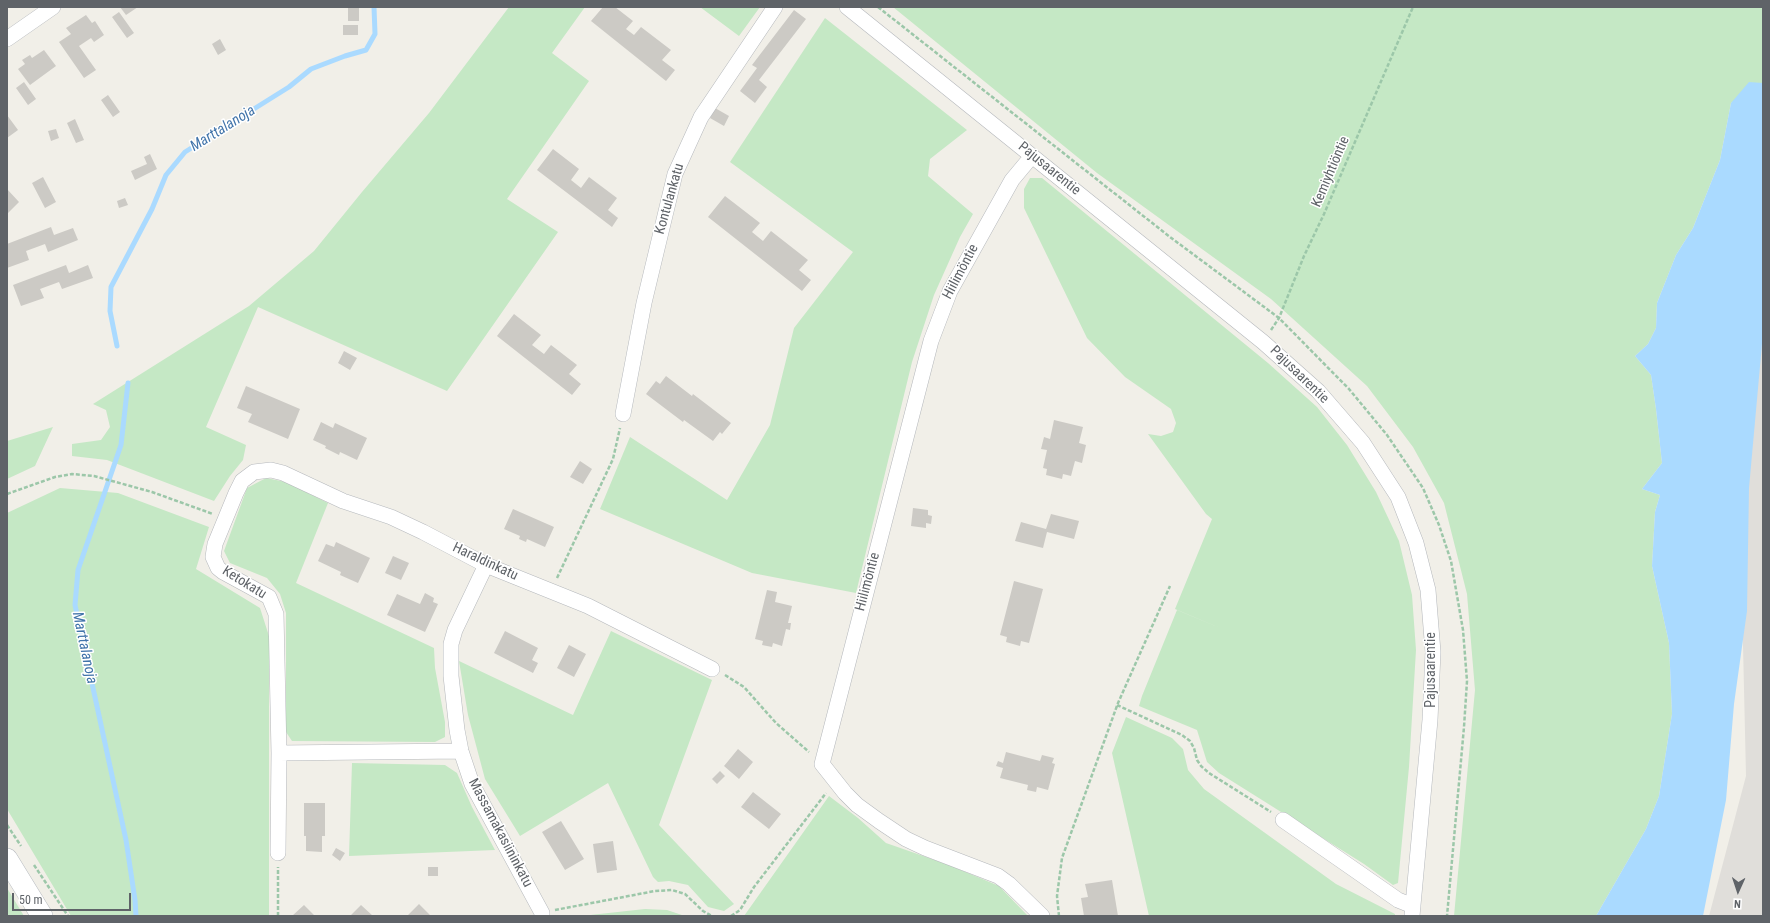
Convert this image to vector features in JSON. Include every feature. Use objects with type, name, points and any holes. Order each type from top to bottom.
[{"type":"street","points":[[7,39],[54,7]]},
{"type":"street","name":"Kontulankatu","points":[[623,414],[644,303],[675,174],[700,117],[776,7]]},
{"type":"street","name":"Pajusaarentie","points":[[847,7],[1264,342],[1318,391],[1363,443],[1398,498],[1416,543],[1428,590],[1433,652],[1430,720],[1412,911]]},
{"type":"street","name":"Hiilimöntie","points":[[822,764],[931,341],[950,291],[1012,180],[1032,156]]},
{"type":"street","name":"Haraldinkatu","points":[[254,472],[271,470],[283,473],[328,495],[391,517],[486,565],[592,608],[712,668]]},
{"type":"street","name":"Ketokatu","points":[[254,472],[242,481],[224,518],[213,550],[213,557],[218,568],[230,577],[253,587],[269,597],[276,614],[279,753],[278,853]]},
{"type":"street","name":"Massamakasiininkatu","points":[[486,565],[455,630],[451,644],[451,676],[457,730],[461,751],[472,784],[542,914]]},
{"type":"street","points":[[279,753],[461,751]]},
{"type":"street","points":[[822,764],[857,805],[901,835],[924,848],[998,876],[1009,884],[1042,916]]},
{"type":"street","points":[[1283,820],[1412,911]]},
{"type":"street","points":[[16,856],[42,916]]},
{"type":"path","points":[[878,7],[1170,237],[1279,318],[1349,389],[1387,436],[1423,488],[1440,526],[1451,562],[1463,630],[1467,682],[1447,916]]},
{"type":"path","name":"Kemiyhtiöntie","points":[[1264,342],[1279,318],[1304,256],[1324,214],[1413,7]]},
{"type":"path","points":[[551,591],[614,459],[623,414]]},
{"type":"path","points":[[7,494],[55,477],[72,474],[94,476],[123,483],[224,518]]},
{"type":"path","points":[[1059,916],[1058,896],[1062,858],[1117,705],[1170,586]]},
{"type":"path","points":[[712,668],[744,687],[776,724],[822,764]]},
{"type":"path","points":[[1117,705],[1182,736],[1190,742],[1201,766],[1283,820]]},
{"type":"path","points":[[731,916],[740,910],[754,887],[835,781]]},
{"type":"path","points":[[7,825],[16,856]]},
{"type":"path","points":[[278,853],[278,916]]},
{"type":"path","points":[[34,865],[68,916]]},
{"type":"path","points":[[542,914],[638,893],[672,890],[685,894],[703,911],[712,916]]},
{"type":"shaded area","points":[[1763,328],[1763,916],[1709,916],[1746,776],[1741,558]]},
{"type":"green space","points":[[509,7],[585,7],[552,53],[589,81],[507,199],[558,232],[447,391],[258,307],[206,427],[246,445],[243,460],[230,476],[214,501],[107,460],[72,456],[72,444],[101,440],[110,427],[106,410],[93,404],[249,306],[314,251],[429,113]]},
{"type":"green space","points":[[700,7],[760,7],[739,36]]},
{"type":"green space","points":[[893,7],[1763,7],[1763,83],[1731,103],[1720,160],[1693,228],[1676,255],[1657,303],[1656,328],[1648,344],[1635,356],[1651,375],[1662,463],[1642,489],[1660,495],[1655,512],[1652,566],[1669,643],[1672,714],[1659,796],[1646,829],[1596,916],[1454,916],[1475,690],[1467,594],[1444,503],[1413,447],[1367,386],[1271,299],[1097,173]]},
{"type":"green space","points":[[825,18],[967,130],[930,159],[928,176],[973,214],[960,237],[934,295],[912,362],[856,593],[752,573],[600,509],[630,437],[727,500],[770,425],[794,328],[853,252],[730,162]]},
{"type":"green space","points":[[1030,178],[1042,178],[1268,363],[1317,407],[1347,445],[1376,492],[1399,541],[1412,595],[1416,650],[1409,767],[1398,883],[1393,885],[1364,864],[1219,773],[1207,762],[1197,730],[1139,706],[1177,610],[1225,630],[1175,609],[1212,519],[1206,514],[1148,434],[1161,436],[1173,432],[1176,423],[1171,409],[1125,377],[1087,338],[1024,208],[1024,189]]},
{"type":"green space","points":[[53,427],[35,466],[7,479],[7,441]]},
{"type":"green space","points":[[266,478],[286,482],[328,503],[296,583],[434,648],[435,668],[445,722],[445,737],[435,742],[292,741],[286,732],[286,613],[280,594],[267,578],[230,563],[224,551],[247,488]]},
{"type":"green space","points":[[60,488],[118,493],[209,527],[196,569],[260,608],[269,636],[269,916],[71,916],[7,809],[7,513]]},
{"type":"green space","points":[[611,631],[712,680],[659,825],[734,904],[724,911],[708,907],[688,885],[669,881],[658,882],[653,877],[608,783],[520,836],[485,779],[468,715],[459,661],[573,715]]},
{"type":"green space","points":[[1126,717],[1172,738],[1183,749],[1188,770],[1204,789],[1336,884],[1395,914],[1395,916],[1149,916],[1112,753]]},
{"type":"green space","points":[[352,763],[445,765],[457,773],[472,807],[495,850],[349,856]]},
{"type":"green space","points":[[829,796],[858,818],[886,843],[949,865],[999,886],[1028,916],[744,916]]},
{"type":"green space","points":[[7,888],[24,916],[7,916]]},
{"type":"green space","points":[[645,909],[667,910],[685,916],[581,916]]},
{"type":"water","points":[[1749,82],[1763,83],[1763,333],[1749,488],[1747,611],[1734,704],[1726,800],[1703,916],[1596,916],[1646,829],[1659,796],[1672,714],[1669,643],[1652,566],[1655,512],[1660,495],[1642,489],[1662,463],[1651,375],[1635,356],[1648,344],[1656,328],[1657,303],[1676,255],[1693,228],[1720,160],[1731,103]]},
{"type":"building","points":[[120,7],[138,7],[126,15]]},
{"type":"building","points":[[348,7],[359,7],[359,21],[348,21]]},
{"type":"building","points":[[603,7],[615,7],[633,21],[626,29],[634,35],[641,27],[671,50],[662,60],[675,70],[666,81],[591,21]]},
{"type":"building","points":[[794,10],[806,19],[759,80],[767,87],[755,103],[740,91],[757,68],[752,65]]},
{"type":"building","points":[[119,12],[134,33],[127,38],[112,17]]},
{"type":"building","points":[[86,15],[92,23],[95,21],[104,35],[94,42],[91,38],[79,46],[96,70],[84,78],[59,42],[71,34],[66,28]]},
{"type":"building","points":[[343,25],[358,25],[358,35],[343,35]]},
{"type":"building","points":[[220,39],[226,50],[218,55],[212,44]]},
{"type":"building","points":[[44,50],[56,66],[30,85],[18,69],[25,64],[22,60],[30,55],[32,58]]},
{"type":"building","points":[[24,82],[36,99],[28,105],[16,88]]},
{"type":"building","points":[[108,95],[120,112],[113,117],[101,100]]},
{"type":"building","points":[[715,108],[729,116],[724,126],[710,118]]},
{"type":"building","points":[[7,115],[18,130],[7,138]]},
{"type":"building","points":[[75,119],[84,140],[76,143],[67,123]]},
{"type":"building","points":[[56,129],[59,138],[51,141],[48,131]]},
{"type":"building","points":[[553,149],[579,169],[571,180],[581,188],[589,177],[617,198],[608,210],[618,218],[612,227],[537,170]]},
{"type":"building","points":[[150,154],[157,169],[135,180],[131,171],[147,164],[144,157]]},
{"type":"building","points":[[43,177],[56,202],[45,208],[32,183]]},
{"type":"building","points":[[7,189],[19,202],[7,214]]},
{"type":"building","points":[[725,196],[760,223],[752,232],[763,241],[771,231],[808,260],[799,270],[811,280],[802,291],[708,217]]},
{"type":"building","points":[[125,198],[128,205],[119,208],[117,201]]},
{"type":"building","points":[[51,227],[54,235],[73,228],[78,240],[48,252],[45,244],[26,251],[29,260],[7,268],[7,244]]},
{"type":"building","points":[[66,265],[69,273],[88,265],[93,278],[62,289],[59,282],[40,289],[44,298],[21,306],[13,285]]},
{"type":"building","points":[[514,314],[541,335],[532,345],[544,354],[551,345],[577,365],[569,374],[581,384],[572,395],[497,336]]},
{"type":"building","points":[[344,351],[357,358],[350,370],[338,363]]},
{"type":"building","points":[[666,376],[692,396],[693,394],[731,423],[722,434],[720,432],[713,441],[684,420],[683,422],[646,394],[656,381],[660,384]]},
{"type":"building","points":[[246,386],[300,409],[288,439],[248,422],[252,414],[237,408]]},
{"type":"building","points":[[1054,420],[1083,427],[1079,443],[1086,445],[1082,463],[1075,461],[1071,476],[1063,474],[1062,479],[1046,475],[1047,469],[1043,468],[1047,450],[1041,449],[1044,437],[1050,439]]},
{"type":"building","points":[[321,422],[333,428],[335,423],[367,438],[357,460],[340,452],[339,455],[325,448],[326,446],[313,440]]},
{"type":"building","points":[[580,461],[592,469],[583,484],[570,477]]},
{"type":"building","points":[[913,508],[928,510],[928,515],[932,516],[931,524],[926,523],[926,528],[911,526]]},
{"type":"building","points":[[513,509],[554,527],[545,547],[527,539],[526,542],[519,539],[520,536],[504,529]]},
{"type":"building","points":[[1051,514],[1079,521],[1074,539],[1047,532],[1043,548],[1015,541],[1021,522],[1046,529]]},
{"type":"building","points":[[336,542],[370,558],[358,583],[340,575],[341,572],[318,561],[326,544],[334,547]]},
{"type":"building","points":[[393,556],[409,563],[401,580],[385,573]]},
{"type":"building","points":[[1014,581],[1043,589],[1029,643],[1021,641],[1020,646],[1006,642],[1007,637],[1000,635]]},
{"type":"building","points":[[767,590],[777,592],[775,602],[792,606],[788,623],[791,623],[790,630],[786,629],[782,646],[773,643],[772,647],[762,645],[763,641],[755,639]]},
{"type":"building","points":[[425,593],[434,598],[433,602],[438,604],[425,632],[387,615],[397,594],[420,604]]},
{"type":"building","points":[[505,631],[538,648],[532,660],[538,663],[533,673],[494,653]]},
{"type":"building","points":[[569,645],[586,654],[574,677],[557,668]]},
{"type":"building","points":[[738,749],[753,762],[739,779],[724,766]]},
{"type":"building","points":[[1006,752],[1040,761],[1042,755],[1054,758],[1052,763],[1055,764],[1048,790],[1037,787],[1036,792],[1027,790],[1028,785],[1000,778],[1003,768],[996,766],[998,761],[1003,763]]},
{"type":"building","points":[[720,771],[725,776],[717,784],[712,779]]},
{"type":"building","points":[[753,792],[781,814],[769,829],[741,807]]},
{"type":"building","points":[[304,803],[325,803],[325,836],[322,836],[322,852],[306,851],[306,836],[304,836]]},
{"type":"building","points":[[561,821],[584,859],[565,870],[542,832]]},
{"type":"building","points":[[613,841],[617,870],[597,873],[593,844]]},
{"type":"building","points":[[336,848],[345,853],[340,861],[332,855]]},
{"type":"building","points":[[428,867],[438,867],[438,876],[428,876]]},
{"type":"building","points":[[1112,880],[1118,916],[1084,916],[1081,898],[1088,897],[1085,884]]},
{"type":"building","points":[[419,904],[431,916],[407,916]]},
{"type":"building","points":[[304,905],[315,916],[292,916]]},
{"type":"building","points":[[361,905],[373,916],[350,916]]},
{"type":"waterway","name":"Marttalanoja","points":[[117,346],[110,311],[111,287],[152,209],[166,175],[185,152],[289,87],[311,69],[366,50],[375,34],[374,7]]},
{"type":"waterway","name":"Marttalanoja","points":[[128,383],[121,445],[78,570],[75,605],[126,840],[136,916]]}]
